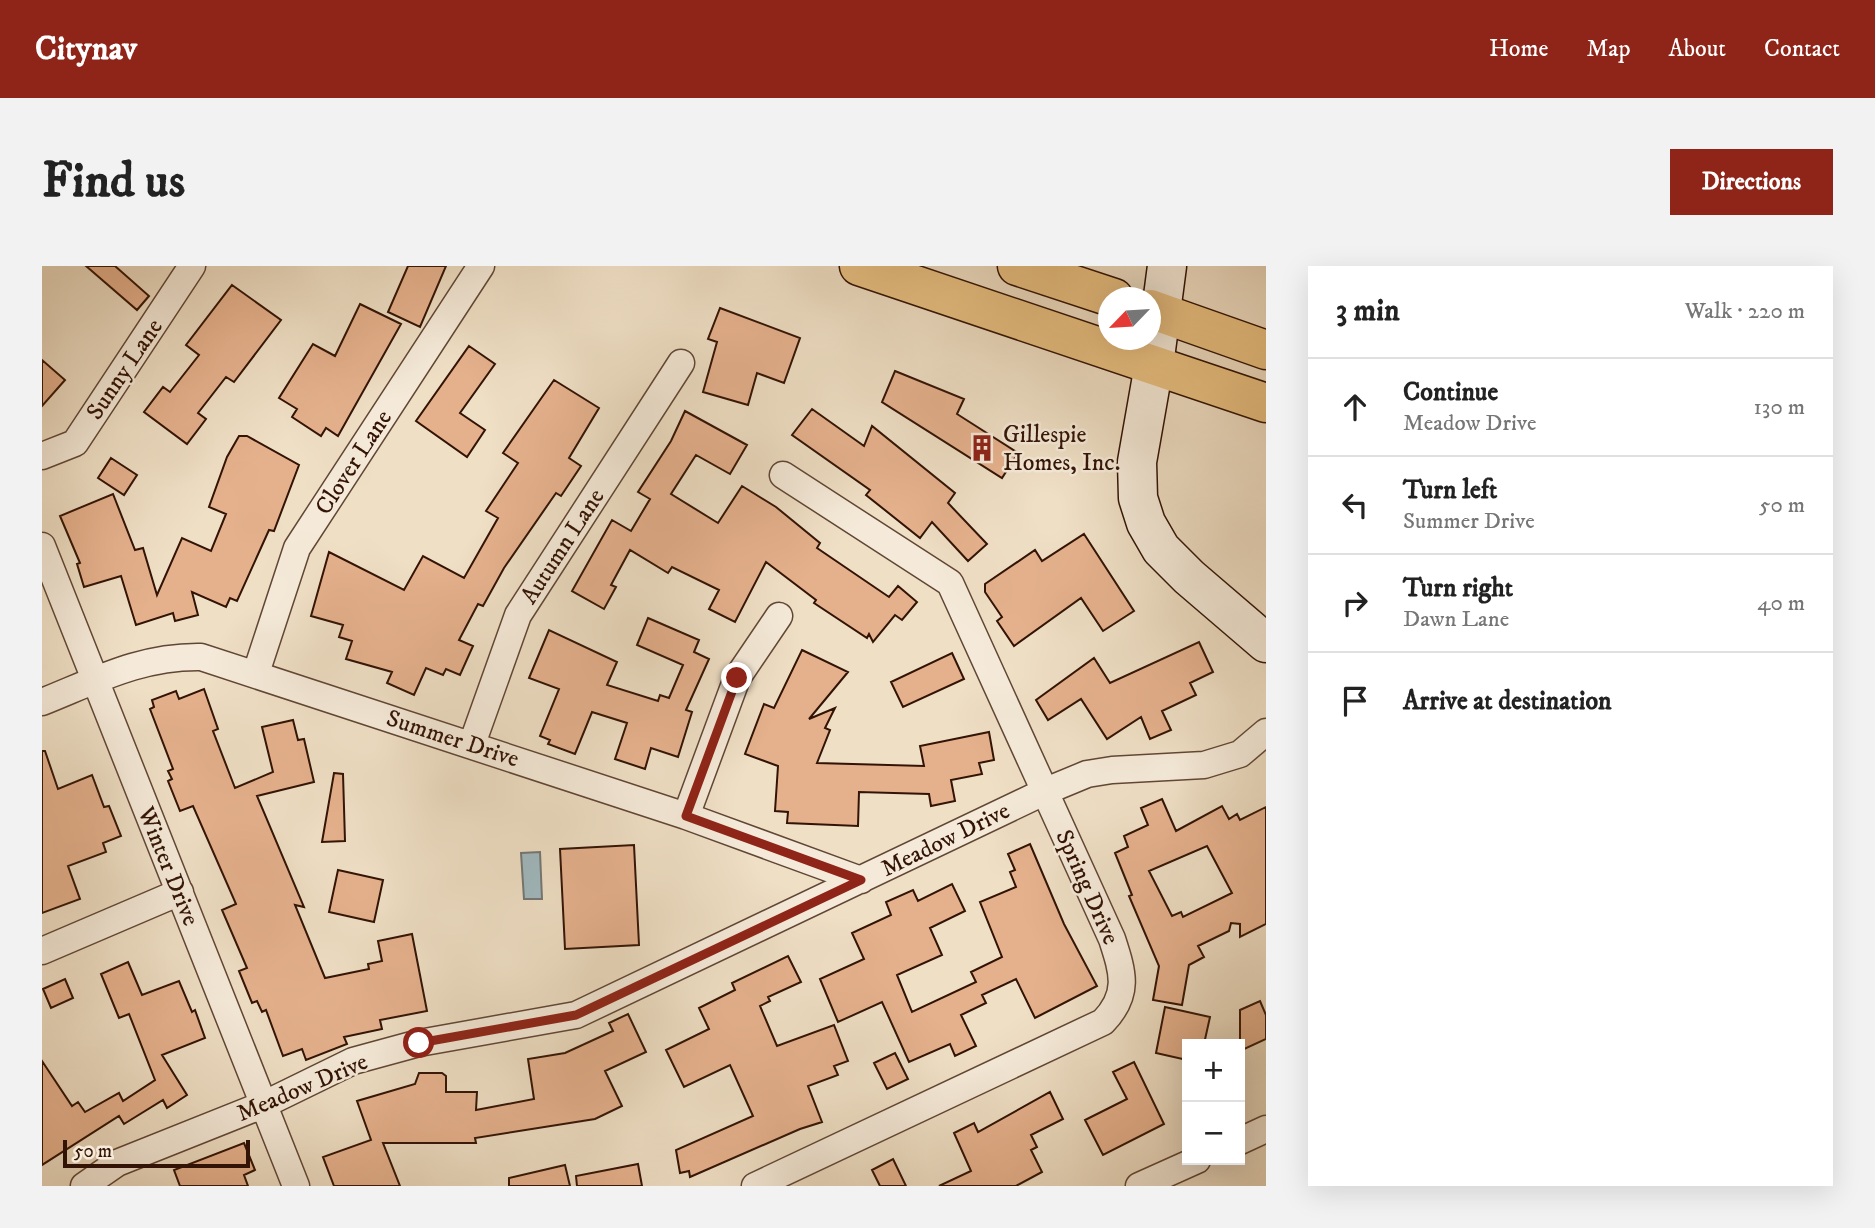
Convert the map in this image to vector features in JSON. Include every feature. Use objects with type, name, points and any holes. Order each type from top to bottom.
[{"type":"highway","points":[[859,266],[1266,402]]},
{"type":"highway","points":[[1017,266],[1098,293]]},
{"type":"highway","points":[[1161,313],[1266,350]]},
{"type":"street","name":"Sunny Lane","points":[[42,456],[75,443],[192,266]]},
{"type":"street","name":"Clover Lane","points":[[256,673],[297,548],[481,266]]},
{"type":"street","points":[[1161,291],[1167,266]]},
{"type":"street","points":[[1155,350],[1137,462],[1138,498],[1146,523],[1161,549],[1189,578],[1266,643]]},
{"type":"street","name":"Autumn Lane","points":[[472,744],[518,615],[681,363]]},
{"type":"street","name":"Spring Drive","points":[[755,1186],[1102,1021],[1118,1006],[1122,987],[1121,965],[950,583],[783,475]]},
{"type":"street","name":"Winter Drive","points":[[42,545],[296,1186]]},
{"type":"street","points":[[686,816],[737,678],[779,616]]},
{"type":"street","name":"Summer Drive","points":[[42,702],[134,664],[169,657],[201,657],[686,816],[861,880]]},
{"type":"street","name":"Meadow Drive","points":[[84,1186],[117,1163],[265,1104],[353,1061],[419,1043],[576,1015],[1045,791],[1087,774],[1112,769],[1204,765],[1240,754],[1266,732]]},
{"type":"street","points":[[42,951],[180,892]]},
{"type":"street","points":[[1245,1138],[1266,1129]]},
{"type":"street","points":[[1139,1186],[1186,1165]]},
{"type":"water","points":[[540,852],[542,899],[524,899],[521,853]]},
{"type":"building","points":[[86,266],[115,266],[149,296],[137,310]]},
{"type":"building","points":[[408,266],[446,266],[420,327],[388,312]]},
{"type":"building","points":[[232,285],[281,320],[234,382],[226,377],[198,413],[206,419],[187,444],[144,412],[163,387],[170,392],[199,355],[186,345]]},
{"type":"building","points":[[360,304],[401,324],[338,436],[326,428],[321,436],[292,417],[297,409],[279,398],[313,344],[335,356]]},
{"type":"building","points":[[720,308],[800,338],[784,383],[757,373],[748,405],[703,392],[717,342],[708,339]]},
{"type":"building","points":[[469,346],[495,364],[460,413],[485,430],[467,457],[416,421]]},
{"type":"building","points":[[42,360],[65,380],[42,406]]},
{"type":"building","points":[[895,371],[964,399],[957,414],[1018,453],[1002,478],[882,402]]},
{"type":"building","points":[[554,380],[599,408],[569,458],[581,466],[561,496],[556,493],[504,568],[483,606],[478,604],[459,640],[473,646],[460,675],[446,669],[443,675],[426,668],[414,695],[387,683],[392,672],[346,659],[352,641],[339,637],[343,625],[311,616],[329,552],[404,590],[423,556],[464,578],[498,518],[486,511],[518,463],[503,453]]},
{"type":"building","points":[[812,409],[864,446],[872,426],[955,493],[948,503],[987,544],[968,561],[932,522],[920,538],[866,495],[870,490],[792,435]]},
{"type":"building","points":[[685,411],[747,445],[730,474],[696,455],[671,494],[718,523],[742,486],[776,507],[820,543],[817,548],[889,597],[898,586],[917,602],[902,620],[895,615],[873,642],[869,634],[867,638],[814,603],[816,600],[766,562],[735,622],[709,609],[719,590],[672,567],[668,573],[630,550],[611,585],[616,587],[604,609],[572,591],[612,520],[631,531],[650,499],[638,492],[671,441]]},
{"type":"building","points":[[239,436],[247,436],[299,465],[274,531],[269,530],[237,601],[230,598],[226,607],[192,592],[198,615],[175,621],[173,613],[136,625],[121,576],[84,587],[77,564],[80,563],[60,516],[113,494],[135,550],[143,548],[157,595],[182,538],[211,551],[226,514],[209,507],[227,457]]},
{"type":"building","points":[[111,458],[137,475],[124,495],[98,478]]},
{"type":"building","points":[[1084,534],[1134,611],[1103,631],[1081,598],[1014,646],[997,621],[1002,617],[985,592],[985,584],[1035,550],[1042,561]]},
{"type":"building","points":[[648,618],[699,640],[694,652],[709,659],[686,710],[692,712],[678,757],[651,748],[645,769],[615,759],[627,723],[592,712],[575,754],[548,744],[550,740],[540,736],[559,689],[529,678],[549,630],[617,662],[607,685],[658,701],[660,695],[669,698],[683,665],[637,645]]},
{"type":"building","points":[[1199,642],[1213,672],[1190,683],[1196,695],[1162,711],[1171,730],[1150,739],[1141,717],[1107,739],[1081,699],[1048,720],[1036,700],[1094,658],[1110,683]]},
{"type":"building","points":[[802,650],[848,672],[809,719],[835,708],[825,728],[830,730],[817,763],[924,766],[920,746],[989,732],[994,760],[979,763],[982,774],[951,780],[955,801],[931,806],[929,794],[859,792],[858,826],[787,823],[788,812],[775,811],[778,766],[745,754],[764,704],[774,708]]},
{"type":"building","points":[[952,653],[964,679],[903,707],[891,682]]},
{"type":"building","points":[[204,689],[218,729],[213,731],[235,788],[273,772],[262,727],[293,720],[298,740],[304,739],[314,782],[257,796],[304,907],[295,905],[325,978],[369,969],[368,964],[382,961],[378,941],[412,934],[427,1011],[380,1020],[382,1029],[344,1037],[347,1044],[306,1060],[302,1049],[283,1056],[266,1010],[262,1012],[257,1001],[252,1003],[239,971],[247,968],[222,910],[236,904],[193,806],[180,811],[168,781],[172,779],[168,771],[173,769],[150,709],[154,707],[152,700],[176,691],[179,699]]},
{"type":"building","points":[[42,751],[45,751],[58,789],[92,775],[104,807],[109,806],[121,836],[103,843],[106,852],[68,866],[80,899],[42,913]]},
{"type":"building","points":[[334,773],[343,774],[345,841],[322,842]]},
{"type":"building","points":[[1162,799],[1176,831],[1222,806],[1229,819],[1237,814],[1240,820],[1266,807],[1266,924],[1240,937],[1240,924],[1231,923],[1229,931],[1198,946],[1204,957],[1189,965],[1182,1005],[1153,1000],[1159,966],[1129,896],[1132,895],[1115,853],[1128,847],[1124,836],[1148,825],[1141,808]],"holes":[[[1207,846],[1232,893],[1183,917],[1181,912],[1172,916],[1149,871]]]},
{"type":"building","points":[[1030,844],[1064,924],[1097,986],[1035,1018],[1016,979],[982,995],[986,1003],[961,1015],[976,1046],[955,1056],[950,1044],[909,1062],[882,1002],[838,1022],[820,979],[864,959],[852,933],[891,915],[886,902],[913,890],[918,901],[952,884],[965,911],[930,928],[942,955],[897,975],[912,1012],[976,982],[971,972],[1002,957],[980,902],[1016,887],[1010,872],[1015,870],[1008,854]]},
{"type":"building","points":[[634,845],[639,945],[565,949],[560,849]]},
{"type":"building","points":[[338,870],[383,880],[374,922],[329,912]]},
{"type":"building","points":[[788,956],[801,982],[768,997],[770,1001],[760,1006],[777,1046],[834,1025],[848,1061],[834,1066],[838,1075],[808,1086],[822,1122],[690,1177],[689,1171],[680,1173],[676,1150],[753,1116],[730,1065],[684,1087],[666,1050],[709,1029],[699,1008],[735,990],[732,983]]},
{"type":"building","points":[[128,962],[142,995],[179,981],[192,1012],[195,1010],[205,1038],[162,1055],[187,1095],[167,1108],[163,1100],[124,1124],[119,1116],[42,1165],[42,1061],[72,1106],[78,1102],[85,1112],[119,1093],[123,1101],[155,1080],[129,1014],[119,1018],[101,974]]},
{"type":"building","points":[[65,979],[73,998],[51,1008],[43,989]]},
{"type":"building","points":[[1260,1001],[1266,1015],[1266,1039],[1245,1049],[1245,1039],[1240,1039],[1240,1010]]},
{"type":"building","points":[[1165,1007],[1210,1017],[1205,1039],[1182,1039],[1182,1059],[1156,1053]]},
{"type":"building","points":[[628,1014],[646,1052],[605,1071],[622,1106],[595,1119],[475,1138],[476,1143],[383,1143],[400,1186],[334,1186],[323,1157],[371,1140],[357,1101],[415,1084],[419,1073],[442,1073],[446,1076],[446,1092],[477,1092],[476,1110],[534,1099],[528,1059],[565,1053],[613,1031],[609,1023]]},
{"type":"building","points":[[895,1053],[908,1079],[887,1089],[874,1063]]},
{"type":"building","points":[[1134,1062],[1164,1124],[1103,1155],[1085,1120],[1127,1099],[1113,1072]]},
{"type":"building","points":[[1050,1092],[1063,1119],[1031,1135],[1037,1147],[1031,1150],[1042,1172],[1016,1186],[939,1186],[971,1171],[954,1133],[974,1123],[978,1132]]},
{"type":"building","points":[[244,1143],[255,1170],[244,1175],[248,1186],[180,1186],[174,1170]]},
{"type":"building","points":[[893,1159],[906,1186],[880,1186],[872,1170]]},
{"type":"building","points":[[638,1164],[642,1186],[577,1186],[576,1176]]},
{"type":"building","points":[[565,1165],[570,1186],[509,1186],[509,1178]]},
{"type":"place","name":"Gillespie Homes, Inc.","points":[[982,448]]},
{"type":"route","points":[[419,1043],[576,1015],[622,996],[861,880],[686,816],[737,678]]}]
